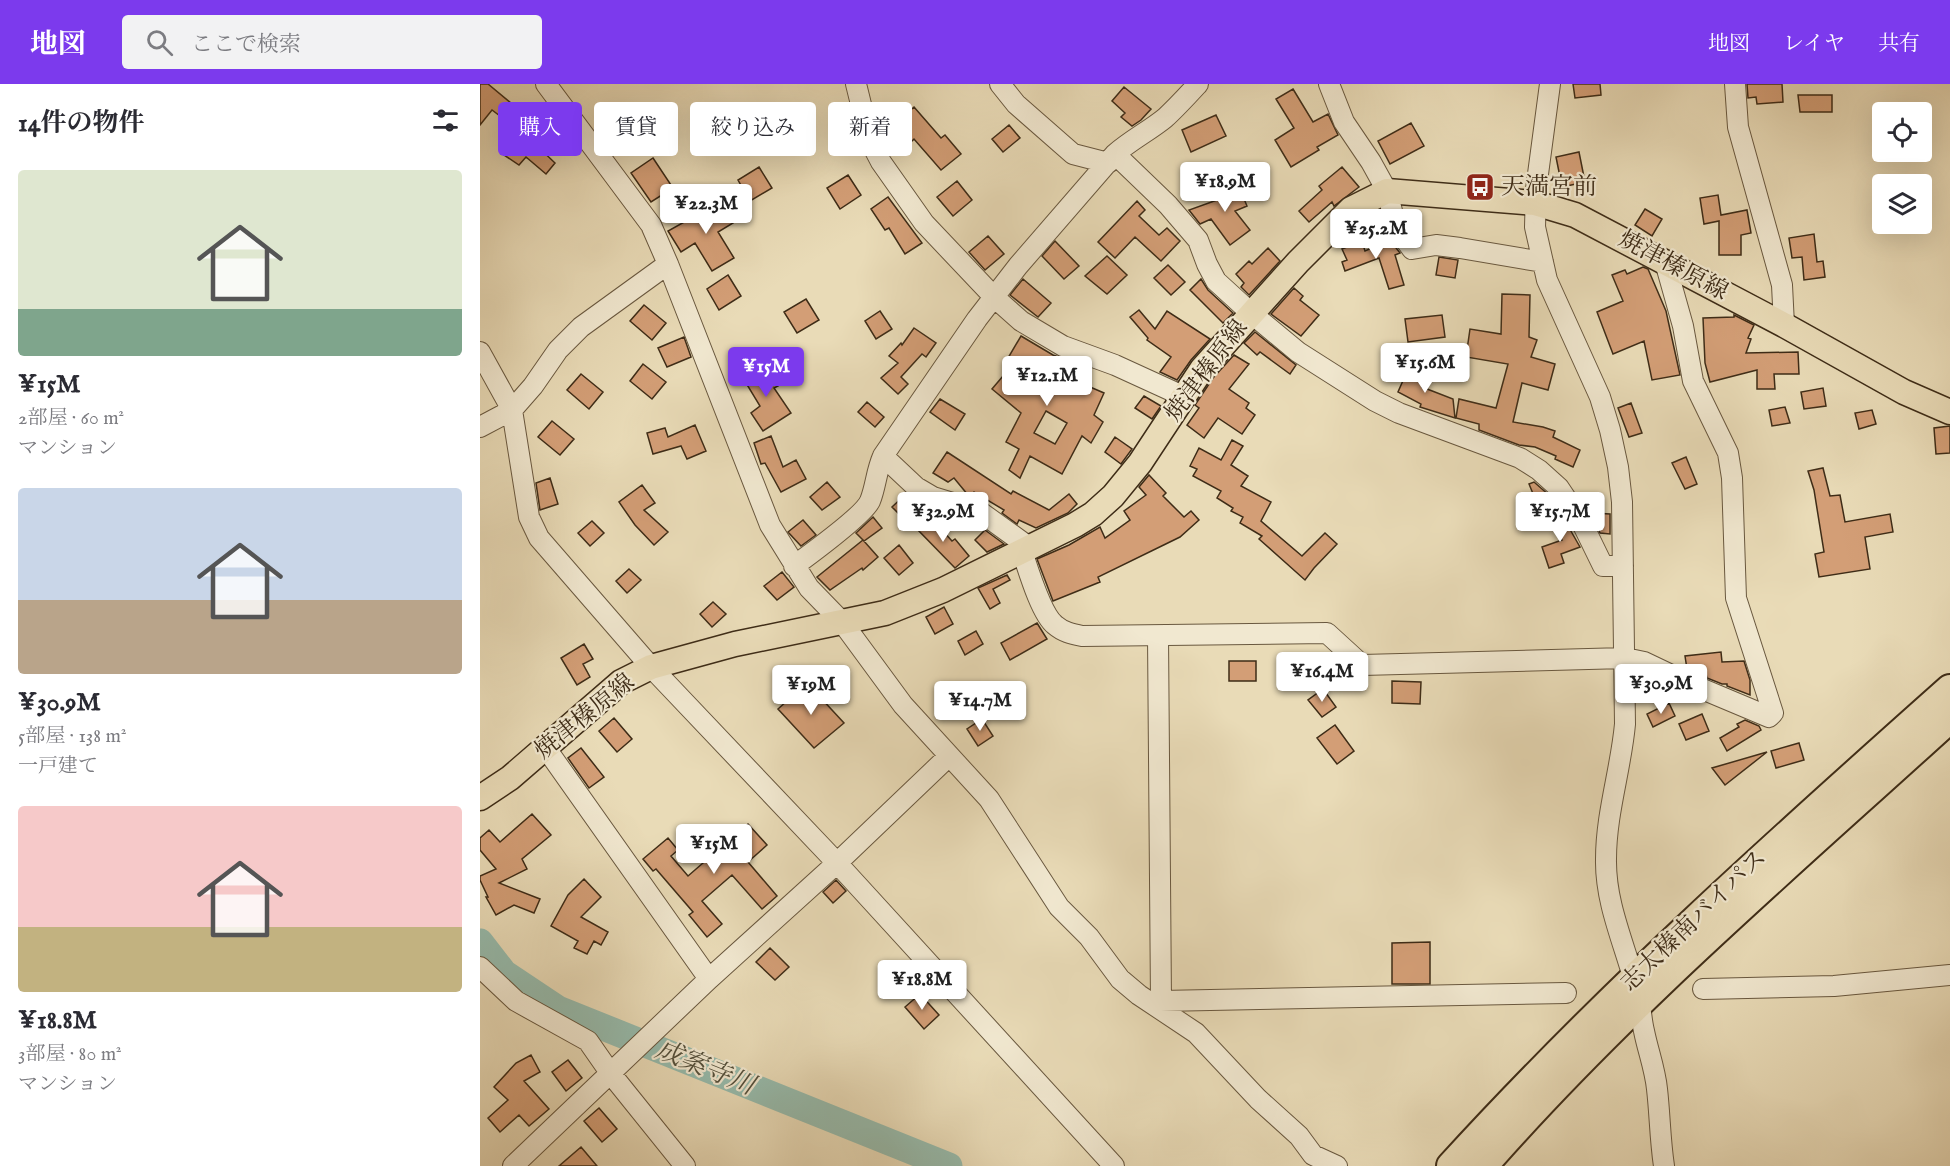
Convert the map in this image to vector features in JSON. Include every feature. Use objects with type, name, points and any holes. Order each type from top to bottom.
[{"type":"highway","name":"志太榛南バイパス","points":[[1483,1166],[1562,1080],[1636,991],[1772,847],[1950,689]]},
{"type":"highway","name":"志太榛南バイパス","points":[[1451,1166],[1636,991],[1950,718]]},
{"type":"main road","name":"焼津榛原線","points":[[480,798],[510,778],[621,682],[651,667],[735,644],[885,613],[943,590],[1093,514],[1113,496],[1140,463],[1202,369],[1251,313],[1298,262],[1352,209],[1387,191],[1535,203],[1575,214],[1784,325],[1904,392],[1950,412]]},
{"type":"street","points":[[546,84],[651,225],[770,525],[809,588],[842,622],[903,705],[989,799],[1059,907],[1089,937],[1120,979],[1139,995],[1161,1005],[1196,1033],[1258,1099],[1299,1136],[1313,1155],[1337,1166]]},
{"type":"street","points":[[856,84],[870,141],[881,162],[924,223],[994,297],[1021,321],[1063,346],[1115,365],[1185,397]]},
{"type":"street","points":[[1000,84],[1016,104],[1073,154],[1112,159],[1175,214],[1198,240],[1216,281],[1298,352],[1399,413],[1520,458],[1539,470],[1559,488],[1581,521],[1603,566],[1623,566]]},
{"type":"street","points":[[794,566],[842,530],[870,503],[876,470],[883,456],[976,319],[994,297],[1112,159],[1129,142],[1163,119],[1198,84]]},
{"type":"street","points":[[1329,84],[1344,122],[1387,191],[1396,228],[1412,249],[1436,245],[1543,262]]},
{"type":"street","points":[[1550,84],[1535,203],[1535,227],[1547,280],[1600,397],[1610,430],[1620,479],[1625,658],[1623,742],[1609,823],[1606,859],[1607,884],[1614,917],[1636,991],[1657,1089],[1664,1166]]},
{"type":"street","points":[[1735,84],[1738,127],[1782,285],[1784,325]]},
{"type":"street","points":[[883,456],[916,487],[933,496],[979,511],[1025,549],[1042,604],[1053,624],[1067,633],[1082,636],[1327,633],[1362,665],[1625,658],[1644,662],[1769,717],[1773,713],[1737,598],[1732,478],[1728,453],[1693,381],[1683,326],[1665,262]]},
{"type":"street","points":[[480,427],[512,410],[533,386],[558,350],[581,327],[668,264]]},
{"type":"street","points":[[480,352],[512,410],[529,516],[539,538],[651,667],[837,863],[1114,1166]]},
{"type":"street","points":[[1158,636],[1161,1005]]},
{"type":"street","points":[[545,747],[709,979]]},
{"type":"street","points":[[513,1166],[709,979],[837,863],[949,756]]},
{"type":"street","points":[[480,967],[516,1001],[588,1041],[611,1074],[685,1166]]},
{"type":"street","points":[[1703,989],[1834,986],[1950,975]]},
{"type":"street","points":[[1161,1005],[1566,993]]},
{"type":"building","points":[[480,84],[488,84],[510,102],[498,102],[498,114],[492,110],[480,125]]},
{"type":"building","points":[[1573,84],[1600,84],[1601,95],[1575,98]]},
{"type":"building","points":[[1747,84],[1782,84],[1783,102],[1757,104],[1756,97],[1748,98]]},
{"type":"building","points":[[1124,87],[1151,109],[1132,126],[1121,117],[1125,113],[1112,101]]},
{"type":"building","points":[[1293,89],[1313,122],[1328,114],[1338,135],[1317,147],[1319,150],[1291,167],[1275,140],[1294,128],[1276,99]]},
{"type":"building","points":[[1798,95],[1832,95],[1832,112],[1800,112]]},
{"type":"building","points":[[914,107],[941,138],[945,135],[961,154],[941,170],[914,139],[912,141],[912,109]]},
{"type":"building","points":[[1216,115],[1226,136],[1191,152],[1182,130]]},
{"type":"building","points":[[1411,123],[1424,146],[1390,164],[1378,141]]},
{"type":"building","points":[[1009,125],[1020,138],[1003,152],[992,139]]},
{"type":"building","points":[[1579,152],[1585,182],[1562,187],[1556,157]]},
{"type":"building","points":[[506,156],[548,156],[555,163],[546,174],[526,157],[519,165]]},
{"type":"building","points":[[653,158],[673,188],[651,202],[631,173]]},
{"type":"building","points":[[759,167],[772,188],[750,201],[738,180]]},
{"type":"building","points":[[1342,167],[1359,187],[1334,206],[1332,202],[1309,222],[1299,211],[1322,190],[1319,186]]},
{"type":"building","points":[[848,175],[861,195],[840,209],[827,188]]},
{"type":"building","points":[[957,181],[972,200],[953,216],[937,197]]},
{"type":"building","points":[[1237,182],[1247,206],[1235,211],[1250,230],[1230,245],[1211,219],[1200,224],[1189,210],[1217,200],[1213,191]]},
{"type":"building","points":[[1718,195],[1721,215],[1747,210],[1751,233],[1741,235],[1741,255],[1719,255],[1719,221],[1704,224],[1700,198]]},
{"type":"building","points":[[888,197],[922,243],[905,254],[889,228],[885,230],[871,209]]},
{"type":"building","points":[[1137,201],[1145,210],[1139,216],[1159,235],[1167,228],[1180,241],[1161,261],[1135,237],[1115,258],[1098,242]]},
{"type":"building","points":[[720,202],[733,223],[718,232],[734,258],[712,271],[695,243],[681,252],[668,231]]},
{"type":"building","points":[[1645,209],[1662,219],[1652,236],[1635,225]]},
{"type":"building","points":[[1814,234],[1817,262],[1823,261],[1825,277],[1804,280],[1802,257],[1792,258],[1789,238]]},
{"type":"building","points":[[988,236],[1004,254],[985,270],[969,252]]},
{"type":"building","points":[[1390,240],[1400,253],[1395,255],[1404,285],[1389,289],[1379,258],[1345,271],[1342,262],[1347,260],[1342,249],[1362,241],[1365,251]]},
{"type":"building","points":[[1055,241],[1079,266],[1064,279],[1042,256]]},
{"type":"building","points":[[1268,248],[1280,261],[1249,295],[1241,287],[1244,283],[1236,274],[1249,261],[1252,264]]},
{"type":"building","points":[[1107,256],[1127,275],[1107,294],[1085,276]]},
{"type":"building","points":[[1439,257],[1458,260],[1455,278],[1436,275]]},
{"type":"building","points":[[1168,265],[1185,282],[1171,295],[1154,278]]},
{"type":"building","points":[[1643,267],[1648,269],[1666,311],[1680,375],[1652,380],[1644,341],[1613,354],[1597,312],[1623,301],[1612,275],[1625,270],[1627,274]]},
{"type":"building","points":[[728,275],[741,296],[719,310],[707,289]]},
{"type":"building","points":[[1023,279],[1051,303],[1038,317],[1010,295]]},
{"type":"building","points":[[1201,279],[1208,290],[1233,313],[1223,323],[1190,290]]},
{"type":"building","points":[[1294,288],[1303,296],[1300,300],[1319,315],[1301,336],[1271,314]]},
{"type":"building","points":[[1502,294],[1530,295],[1529,337],[1537,340],[1531,357],[1555,364],[1548,390],[1522,383],[1513,422],[1555,431],[1553,437],[1580,450],[1573,467],[1555,459],[1556,456],[1535,447],[1519,445],[1479,430],[1479,424],[1456,418],[1459,399],[1496,408],[1508,364],[1466,357],[1470,329],[1501,334]]},
{"type":"building","points":[[806,299],[819,320],[797,333],[784,312]]},
{"type":"building","points":[[644,305],[666,323],[652,340],[630,321]]},
{"type":"building","points":[[1139,310],[1155,329],[1167,311],[1210,339],[1177,380],[1160,372],[1171,357],[1147,340],[1148,338],[1130,317]]},
{"type":"building","points":[[880,311],[892,329],[876,339],[865,321]]},
{"type":"building","points":[[1442,315],[1445,337],[1408,342],[1405,319]]},
{"type":"building","points":[[1734,315],[1754,325],[1748,338],[1751,339],[1746,353],[1798,352],[1799,374],[1774,374],[1775,389],[1757,389],[1757,370],[1710,382],[1705,363],[1703,318],[1734,317]]},
{"type":"building","points":[[914,328],[936,343],[926,357],[922,354],[901,377],[908,384],[898,394],[881,378],[898,363],[889,356],[901,343],[902,345]]},
{"type":"building","points":[[1255,332],[1296,365],[1290,374],[1260,352],[1257,355],[1244,343]]},
{"type":"building","points":[[1021,336],[1053,355],[1085,367],[1076,381],[1104,393],[1094,415],[1103,422],[1091,443],[1082,436],[1062,474],[1030,456],[1020,478],[1009,470],[1019,449],[1006,442],[1021,413],[992,389],[1015,362],[1008,358]],"holes":[[[1046,411],[1067,423],[1055,444],[1034,433]]]},
{"type":"building","points":[[684,337],[691,357],[667,367],[658,348]]},
{"type":"building","points":[[1234,355],[1249,364],[1229,389],[1249,403],[1246,408],[1255,415],[1242,434],[1218,418],[1204,438],[1187,425],[1199,408],[1195,405],[1213,378]]},
{"type":"building","points":[[643,364],[666,382],[652,399],[630,381]]},
{"type":"building","points":[[765,365],[778,386],[774,388],[791,413],[763,431],[751,413],[760,406],[743,378]]},
{"type":"building","points":[[1409,367],[1428,373],[1422,387],[1453,399],[1455,418],[1420,407],[1421,404],[1398,392]]},
{"type":"building","points":[[581,374],[603,392],[589,409],[567,390]]},
{"type":"building","points":[[1823,388],[1826,406],[1804,409],[1801,392]]},
{"type":"building","points":[[1144,396],[1161,406],[1152,419],[1135,408]]},
{"type":"building","points":[[940,399],[965,414],[955,430],[930,412]]},
{"type":"building","points":[[867,402],[884,417],[875,427],[858,412]]},
{"type":"building","points":[[1631,403],[1642,433],[1629,437],[1618,408]]},
{"type":"building","points":[[1785,407],[1790,423],[1772,426],[1769,410]]},
{"type":"building","points":[[1872,410],[1876,424],[1859,429],[1855,413]]},
{"type":"building","points":[[552,421],[574,439],[560,455],[538,437]]},
{"type":"building","points":[[695,425],[706,451],[687,459],[681,446],[653,454],[647,433],[665,428],[668,437]]},
{"type":"building","points":[[1950,426],[1950,453],[1936,454],[1934,428]]},
{"type":"building","points":[[771,436],[783,467],[796,460],[806,479],[781,492],[765,463],[761,464],[754,443]]},
{"type":"building","points":[[1115,437],[1132,449],[1121,464],[1105,452]]},
{"type":"building","points":[[1232,440],[1243,446],[1231,465],[1248,476],[1241,486],[1271,502],[1261,521],[1302,556],[1325,533],[1337,544],[1305,580],[1259,539],[1262,536],[1240,523],[1243,517],[1231,511],[1233,508],[1217,498],[1221,491],[1193,476],[1197,469],[1190,466],[1199,448],[1221,460]]},
{"type":"building","points":[[947,452],[1011,494],[1013,491],[1049,510],[1069,494],[1077,504],[1068,513],[1036,528],[1019,520],[1017,524],[1002,513],[1004,510],[974,492],[972,496],[968,495],[954,478],[948,482],[933,473]]},
{"type":"building","points":[[1686,457],[1697,484],[1685,489],[1672,463]]},
{"type":"building","points":[[1823,468],[1830,496],[1840,495],[1845,522],[1890,514],[1893,532],[1865,537],[1870,569],[1819,577],[1815,554],[1824,552],[1814,490],[1808,471]]},
{"type":"building","points":[[1149,475],[1166,493],[1163,496],[1184,517],[1191,511],[1199,520],[1180,537],[1098,577],[1100,582],[1053,601],[1037,559],[1069,545],[1100,527],[1105,538],[1130,520],[1124,511],[1146,495],[1139,487]]},
{"type":"building","points":[[550,478],[558,504],[540,510],[536,483]]},
{"type":"building","points":[[827,482],[840,497],[822,510],[810,497]]},
{"type":"building","points":[[1534,482],[1550,496],[1536,501],[1529,484]]},
{"type":"building","points":[[642,485],[655,503],[644,510],[668,532],[654,545],[635,525],[619,502]]},
{"type":"building","points":[[906,494],[917,504],[900,515],[892,507]]},
{"type":"building","points":[[1560,512],[1580,547],[1561,554],[1564,563],[1549,568],[1542,547],[1562,540],[1552,516]]},
{"type":"building","points":[[1592,513],[1610,514],[1610,534],[1600,533]]},
{"type":"building","points":[[873,517],[882,528],[864,541],[856,533]]},
{"type":"building","points":[[931,518],[952,541],[955,539],[969,556],[955,568],[917,529]]},
{"type":"building","points":[[803,520],[816,535],[801,546],[788,532]]},
{"type":"building","points":[[592,521],[604,533],[590,546],[578,533]]},
{"type":"building","points":[[985,530],[1004,544],[987,552],[975,540]]},
{"type":"building","points":[[863,540],[878,557],[863,570],[862,568],[830,590],[817,577]]},
{"type":"building","points":[[899,545],[913,563],[899,575],[884,558]]},
{"type":"building","points":[[629,569],[641,580],[627,593],[616,581]]},
{"type":"building","points":[[782,572],[794,587],[777,600],[764,586]]},
{"type":"building","points":[[1007,575],[1010,580],[993,589],[1000,603],[990,609],[978,588]]},
{"type":"building","points":[[713,602],[726,614],[712,627],[700,614]]},
{"type":"building","points":[[944,607],[953,624],[935,634],[926,617]]},
{"type":"building","points":[[1037,623],[1047,639],[1010,660],[1001,643]]},
{"type":"building","points":[[976,631],[983,644],[965,655],[958,641]]},
{"type":"building","points":[[584,644],[593,659],[583,664],[590,677],[577,685],[561,658]]},
{"type":"building","points":[[1721,652],[1722,662],[1744,661],[1750,680],[1750,695],[1707,678],[1706,674],[1700,675],[1687,669],[1685,656]]},
{"type":"building","points":[[1229,661],[1256,661],[1256,681],[1229,681]]},
{"type":"building","points":[[1392,681],[1421,682],[1420,704],[1392,703]]},
{"type":"building","points":[[807,683],[844,723],[814,748],[778,709]]},
{"type":"building","points":[[1323,689],[1336,707],[1322,717],[1308,700]]},
{"type":"building","points":[[1669,703],[1675,716],[1653,727],[1647,714]]},
{"type":"building","points":[[1702,714],[1709,731],[1686,740],[1679,724]]},
{"type":"building","points":[[614,718],[632,739],[617,752],[599,731]]},
{"type":"building","points":[[982,719],[993,736],[978,746],[967,729]]},
{"type":"building","points":[[1745,720],[1759,726],[1761,730],[1727,751],[1720,738],[1739,727],[1737,724]]},
{"type":"building","points":[[1335,725],[1354,751],[1337,764],[1317,738]]},
{"type":"building","points":[[1799,743],[1804,760],[1776,768],[1771,751]]},
{"type":"building","points":[[581,748],[604,777],[589,788],[568,758]]},
{"type":"building","points":[[1767,752],[1725,785],[1712,768]]},
{"type":"building","points":[[532,814],[551,835],[522,859],[527,869],[499,883],[540,899],[534,913],[514,905],[496,915],[486,897],[488,897],[480,876],[496,869],[480,850],[480,838],[489,830],[500,842]]},
{"type":"building","points":[[748,824],[767,845],[748,862],[777,896],[762,909],[732,875],[702,901],[722,924],[707,937],[689,915],[693,912],[656,869],[653,871],[643,859],[668,838],[678,850],[671,856],[688,876]]},
{"type":"building","points":[[584,879],[601,897],[581,917],[608,932],[601,945],[594,941],[587,954],[574,948],[578,941],[551,926],[568,895]]},
{"type":"building","points":[[836,880],[846,891],[833,903],[823,892]]},
{"type":"building","points":[[1430,942],[1430,984],[1392,984],[1392,943]]},
{"type":"building","points":[[770,948],[789,967],[775,980],[756,962]]},
{"type":"building","points":[[920,994],[939,1015],[924,1029],[905,1007]]},
{"type":"building","points":[[531,1055],[540,1072],[524,1081],[549,1109],[529,1126],[519,1115],[500,1132],[488,1118],[508,1100],[494,1087],[516,1063]]},
{"type":"building","points":[[568,1060],[582,1078],[566,1091],[552,1072]]},
{"type":"building","points":[[599,1108],[617,1129],[602,1142],[584,1121]]},
{"type":"building","points":[[581,1147],[597,1166],[559,1166]]},
{"type":"waterway","name":"成案寺川","points":[[480,942],[504,973],[558,1009],[949,1166]]},
{"type":"place","name":"天満宮前","points":[[1480,187]]}]
